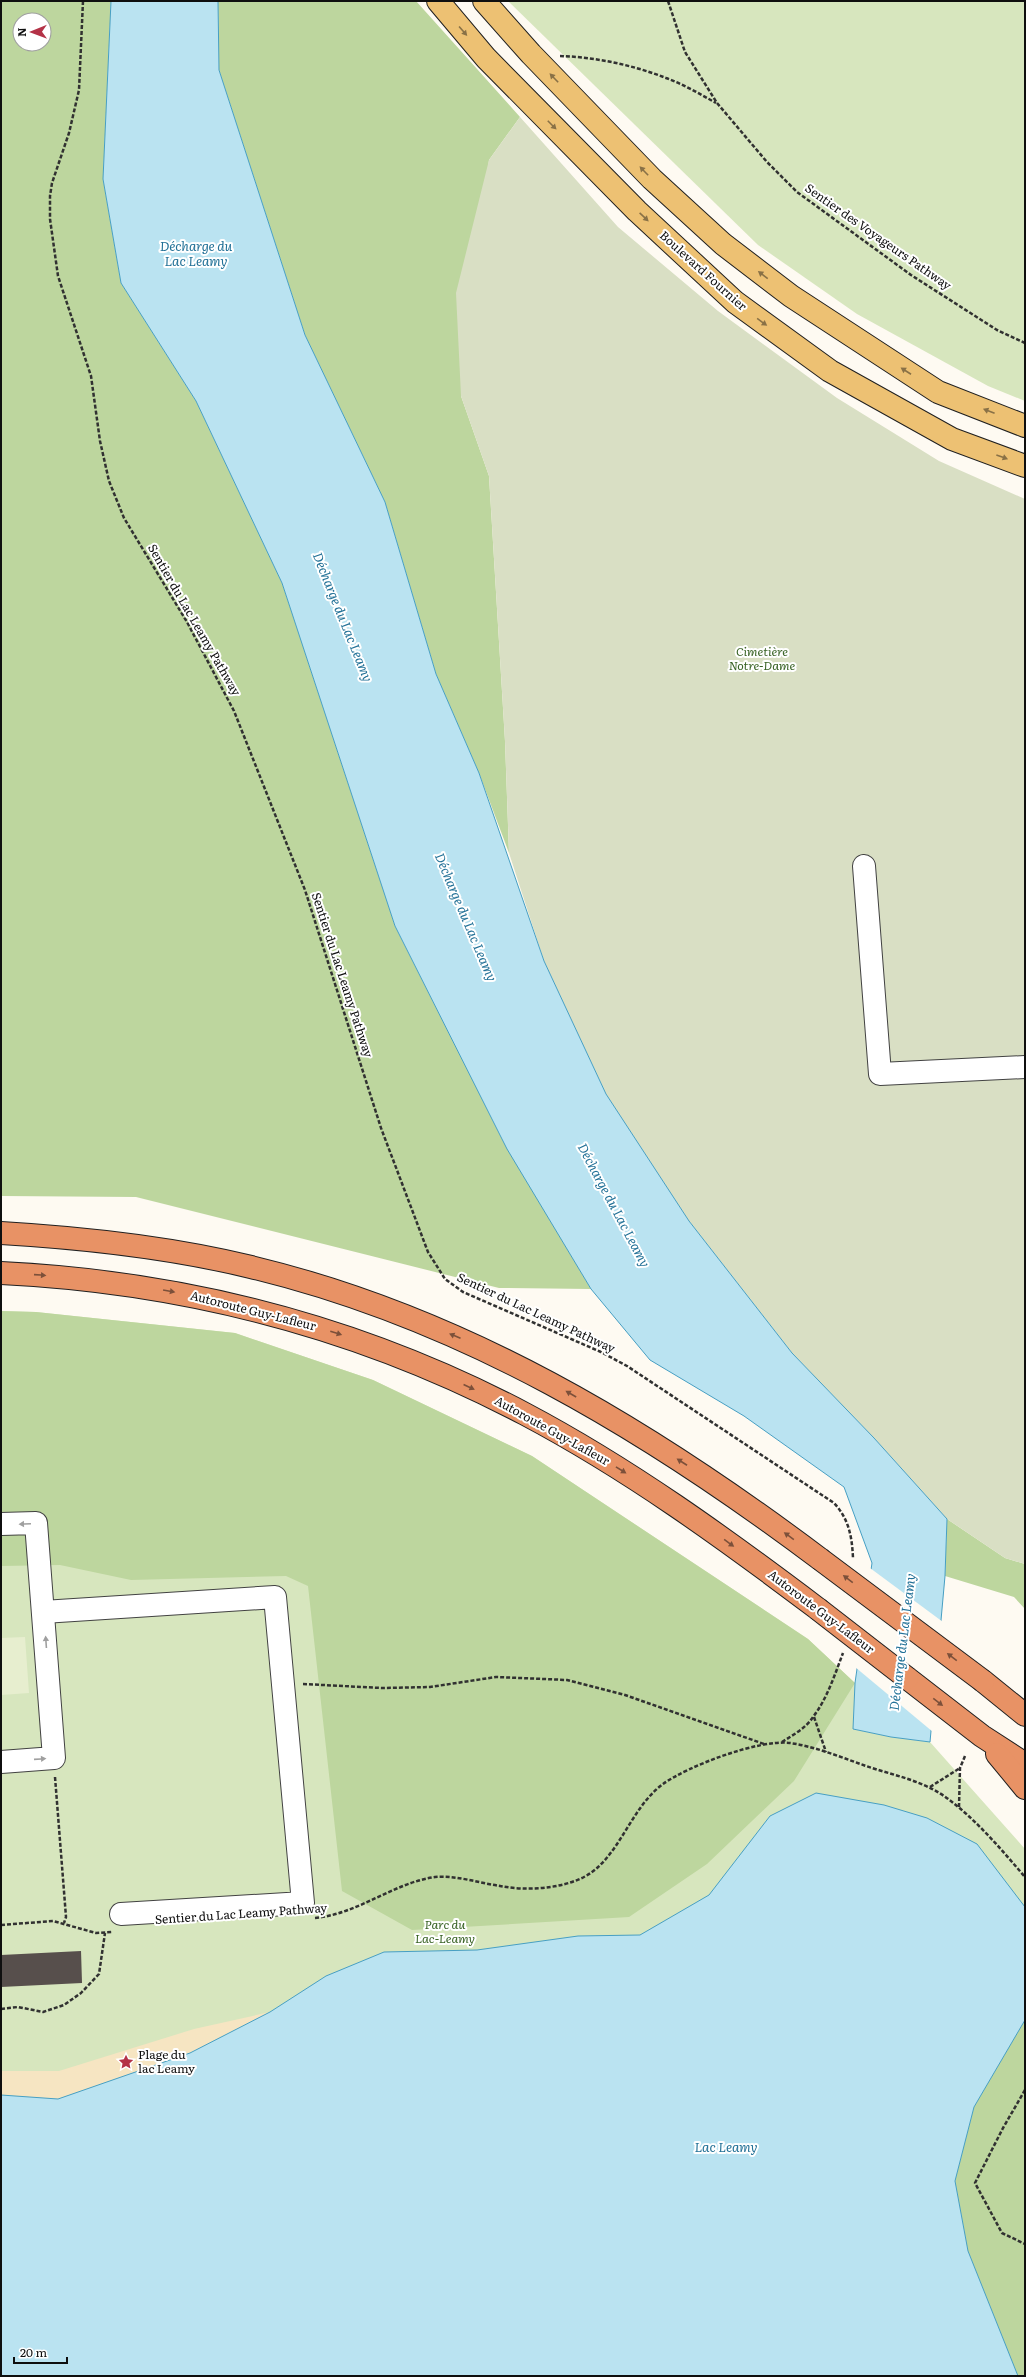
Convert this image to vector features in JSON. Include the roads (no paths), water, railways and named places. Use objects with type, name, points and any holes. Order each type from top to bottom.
[{"type":"highway","points":[[1,1233],[118,1242],[228,1262],[326,1287],[417,1320],[494,1353],[573,1395],[707,1479],[820,1559],[983,1681],[1025,1715]]},
{"type":"highway","name":"Autoroute Guy-Lafleur","points":[[1,1273],[107,1282],[195,1296],[311,1325],[395,1355],[497,1400],[600,1456],[687,1513],[818,1609],[982,1736],[1025,1764]]},
{"type":"highway","points":[[983,1681],[1025,1706]]},
{"type":"highway","points":[[982,1736],[1025,1788]]},
{"type":"main road","name":"Boulevard Fournier","points":[[438,1],[486,58],[621,194],[735,302],[830,371],[952,439],[1025,466]]},
{"type":"main road","points":[[484,1],[531,54],[658,184],[724,244],[791,296],[938,392],[1025,426]]},
{"type":"lane","points":[[864,866],[880,1074],[1025,1067]]},
{"type":"lane","points":[[1,1524],[36,1523],[54,1758],[1,1762]]},
{"type":"lane","points":[[44,1612],[276,1597],[302,1902],[120,1923]]},
{"type":"water","name":"Décharge du Lac Leamy","points":[[111,1],[218,1],[219,70],[305,335],[385,502],[436,674],[479,773],[544,961],[606,1094],[689,1221],[792,1353],[874,1438],[947,1519],[945,1576],[930,1742],[891,1737],[853,1729],[855,1683],[872,1563],[844,1487],[744,1416],[650,1360],[591,1289],[507,1149],[395,926],[282,583],[196,401],[121,283],[103,179]]},
{"type":"water","name":"Lac Leamy","points":[[816,1793],[884,1805],[927,1818],[977,1844],[1025,1907],[1025,2020],[974,2107],[955,2181],[968,2251],[1018,2376],[1,2376],[1,2095],[58,2099],[190,2053],[270,2012],[326,1976],[384,1952],[477,1950],[578,1936],[640,1935],[709,1895],[770,1816]]},
{"type":"place","name":"Plage du lac Leamy","points":[[126,2062]]},
{"type":"park label","name":"Cimetière Notre-Dame","points":[[762,659]]},
{"type":"park label","name":"Parc du Lac-Leamy","points":[[445,1932]]}]
